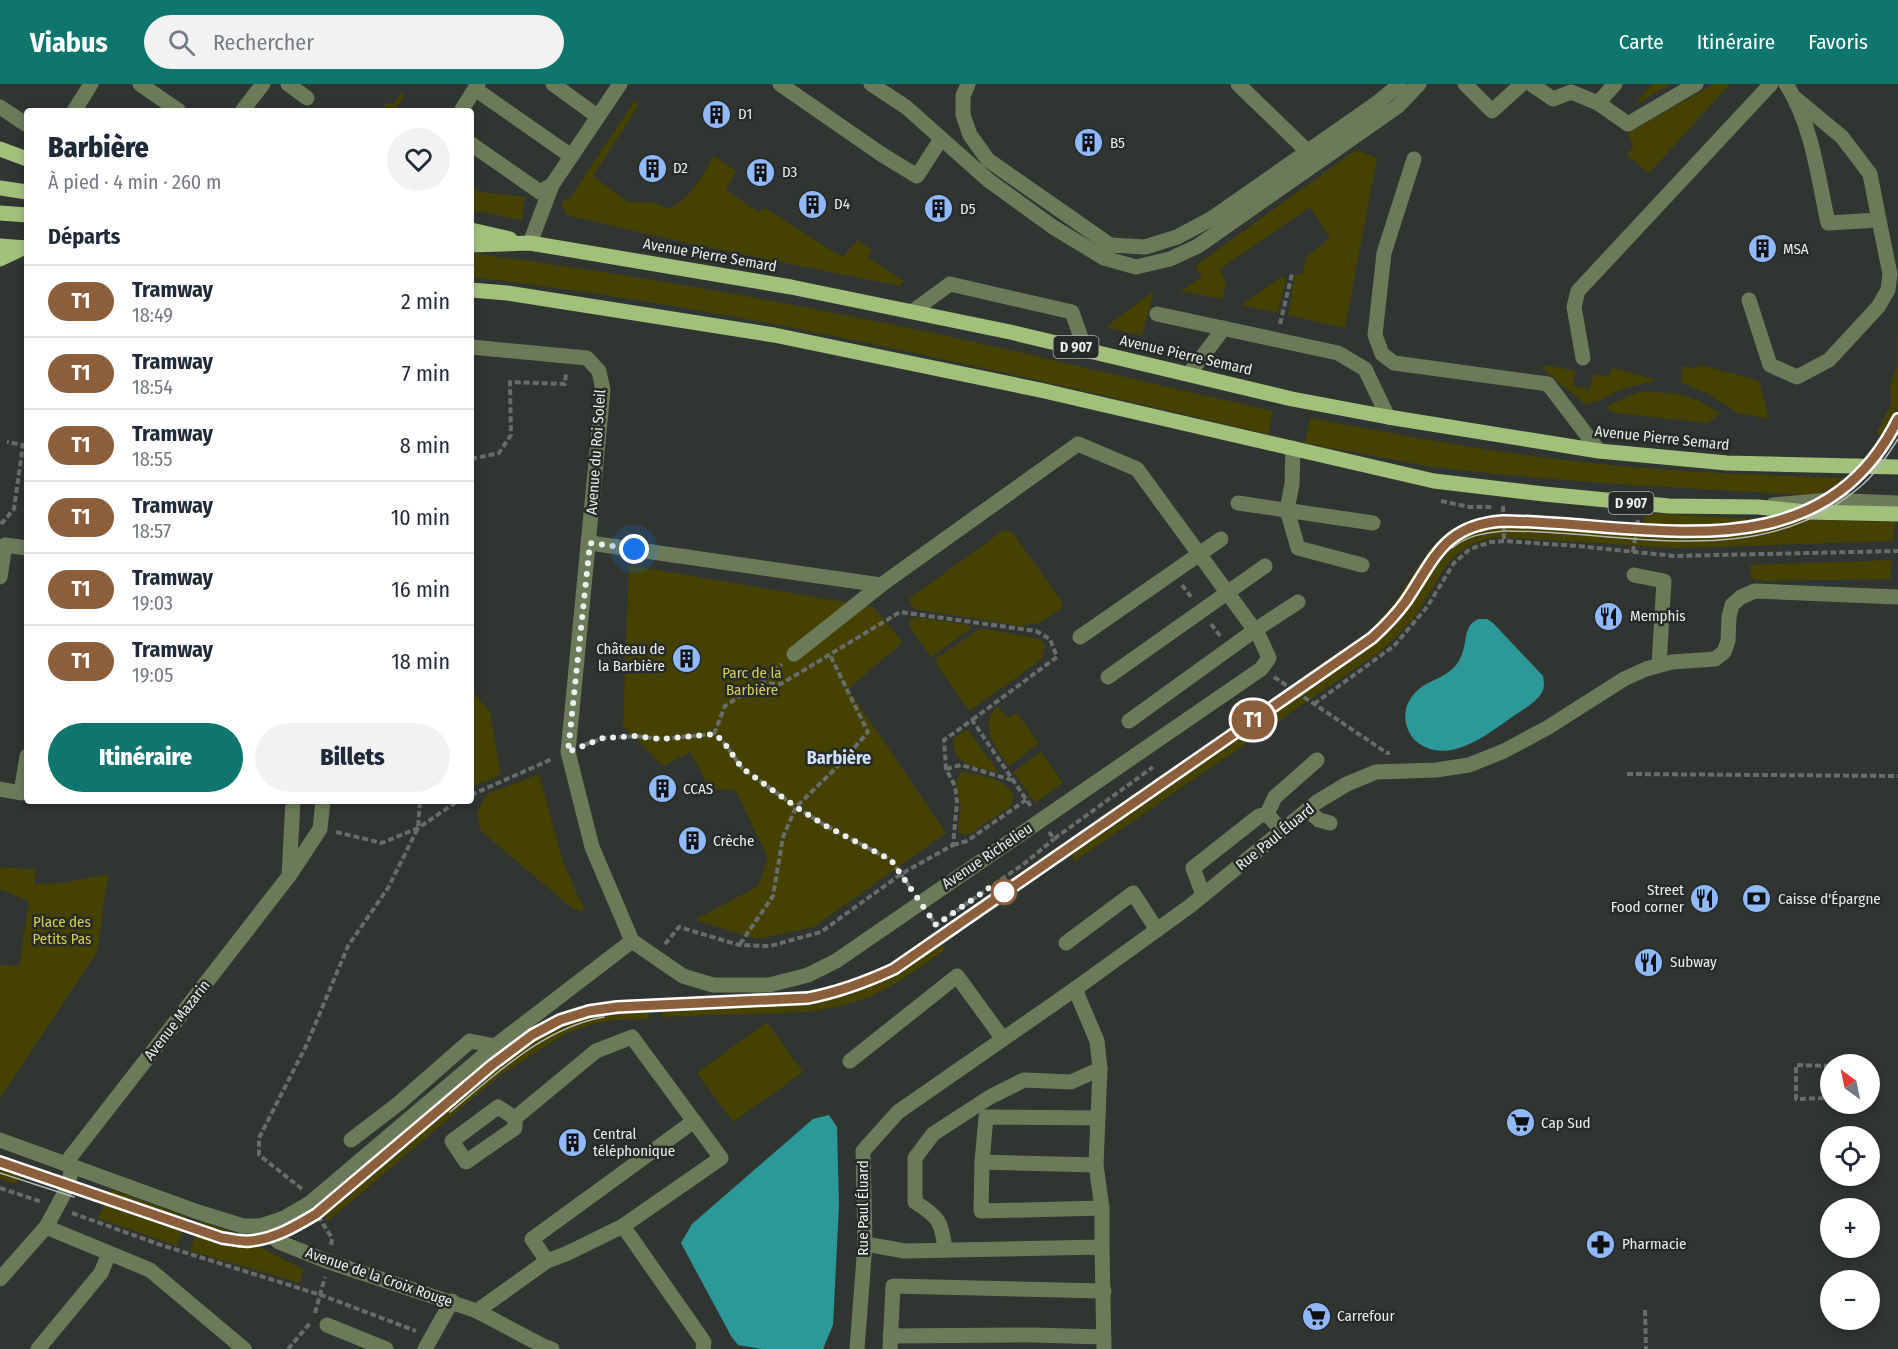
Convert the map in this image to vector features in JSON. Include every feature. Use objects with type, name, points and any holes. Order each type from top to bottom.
[{"type":"main road","points":[[0,149],[24,158]]},
{"type":"main road","points":[[0,188],[24,192]]},
{"type":"main road","points":[[0,213],[24,215]]},
{"type":"main road","points":[[474,231],[530,243]]},
{"type":"main road","name":"Avenue Pierre Semard","points":[[474,245],[530,243],[666,265],[913,311],[1085,349],[1292,399],[1599,451],[1727,463],[1898,467]]},
{"type":"main road","points":[[0,246],[24,248]]},
{"type":"main road","points":[[0,259],[24,248]]},
{"type":"main road","name":"D 907","points":[[474,290],[518,295],[774,335],[1040,390],[1434,481],[1669,506],[1758,507],[1807,512],[1898,514]]},
{"type":"street","points":[[76,108],[92,84]]},
{"type":"street","points":[[140,84],[175,108]]},
{"type":"street","points":[[246,108],[262,84]]},
{"type":"street","points":[[288,84],[307,98]]},
{"type":"street","points":[[553,84],[597,116]]},
{"type":"street","points":[[530,243],[552,185],[620,84]]},
{"type":"street","points":[[780,84],[881,154],[917,176],[941,139]]},
{"type":"street","points":[[871,84],[906,106],[988,180],[1053,227],[1104,258],[1136,267],[1170,260],[1198,246],[1398,106],[1419,84]]},
{"type":"street","points":[[968,84],[963,96],[963,115],[970,135],[988,160],[1110,245],[1145,247],[1177,237],[1211,219],[1377,103],[1393,86]]},
{"type":"street","points":[[1238,84],[1306,151]]},
{"type":"street","points":[[1465,84],[1492,111],[1522,84]]},
{"type":"street","points":[[1531,84],[1553,99],[1570,92],[1598,103],[1628,124],[1696,84]]},
{"type":"street","points":[[1598,103],[1615,84]]},
{"type":"street","points":[[1583,358],[1574,307],[1578,291],[1771,84]]},
{"type":"street","points":[[1786,84],[1795,98],[1810,142],[1828,224],[1879,220]]},
{"type":"street","points":[[463,108],[477,87],[571,156]]},
{"type":"street","points":[[1749,300],[1770,365],[1797,377],[1829,360],[1878,307],[1888,290],[1890,274],[1870,174],[1842,137],[1795,98]]},
{"type":"street","points":[[0,107],[24,123]]},
{"type":"street","points":[[474,146],[540,192],[552,185]]},
{"type":"street","points":[[1414,159],[1384,253],[1375,335],[1382,354],[1394,363],[1548,384],[1599,451]]},
{"type":"street","points":[[913,311],[950,284],[1072,312],[1085,349]]},
{"type":"street","points":[[1157,314],[1338,353],[1365,369],[1389,417]]},
{"type":"street","points":[[1189,374],[1224,328]]},
{"type":"street","name":"Avenue du Roi Soleil","points":[[474,347],[588,358],[599,371],[603,390],[568,752],[592,847],[632,941]]},
{"type":"street","points":[[794,654],[881,585],[1078,444],[1137,469],[1255,630]]},
{"type":"street","points":[[1293,448],[1292,484],[1287,510],[1298,548],[1362,564]]},
{"type":"street","points":[[1758,507],[1828,500],[1898,503]]},
{"type":"street","points":[[1238,503],[1373,523]]},
{"type":"street","points":[[1080,637],[1221,539]]},
{"type":"street","points":[[590,543],[881,585]]},
{"type":"street","points":[[0,578],[5,545],[24,548]]},
{"type":"street","points":[[1108,677],[1265,566]]},
{"type":"street","points":[[1634,575],[1664,581],[1659,665]]},
{"type":"street","name":"Rue Paul Éluard","points":[[857,1349],[865,1244],[864,1151],[898,1112],[1157,930],[1307,810],[1347,784],[1376,772],[1436,770],[1470,765],[1504,752],[1646,669],[1672,662],[1715,659],[1724,652],[1728,641],[1732,605],[1741,597],[1755,591],[1844,595],[1860,589],[1898,587]]},
{"type":"street","points":[[1844,595],[1898,597]]},
{"type":"street","points":[[1129,720],[1298,602]]},
{"type":"street","name":"Avenue Richelieu","points":[[632,941],[683,976],[713,985],[769,985],[807,975],[836,961],[1260,669],[1269,658],[1255,630]]},
{"type":"street","points":[[1267,814],[1275,797],[1317,760]]},
{"type":"street","points":[[0,789],[21,793],[24,774]]},
{"type":"street","points":[[289,876],[293,804]]},
{"type":"street","name":"Avenue Mazarin","points":[[0,1278],[46,1227],[58,1208],[69,1166],[289,876],[320,829],[323,804]]},
{"type":"street","points":[[1307,810],[1319,820],[1330,823]]},
{"type":"street","points":[[1267,814],[1282,831]]},
{"type":"street","points":[[1203,895],[1193,868],[1259,816],[1267,814]]},
{"type":"street","points":[[1066,943],[1133,893],[1157,930]]},
{"type":"street","points":[[260,1226],[284,1218],[310,1203],[495,1046],[632,941]]},
{"type":"street","points":[[850,1061],[957,976],[1003,1039]]},
{"type":"street","points":[[1075,989],[1097,1041],[1100,1069],[1096,1118],[1096,1165],[1102,1208],[1104,1291],[1104,1343],[1033,1335],[890,1343],[893,1286],[1104,1291]]},
{"type":"street","points":[[477,1311],[547,1261],[623,1226],[721,1158],[632,1037],[596,1051],[515,1118]]},
{"type":"street","points":[[351,1140],[398,1104],[470,1041],[495,1046]]},
{"type":"street","points":[[945,1250],[943,1229],[933,1213],[915,1202],[915,1158],[933,1134],[990,1097],[1024,1080],[1071,1082],[1100,1069]]},
{"type":"street","points":[[1096,1118],[986,1117],[981,1211],[1102,1208]]},
{"type":"street","points":[[547,1261],[532,1239],[694,1121]]},
{"type":"street","name":"Avenue de la Croix Rouge","points":[[0,1140],[198,1212],[243,1226],[260,1226],[279,1242],[329,1262],[452,1301],[477,1311],[552,1349]]},
{"type":"street","points":[[982,1162],[1096,1165]]},
{"type":"street","points":[[623,1226],[704,1342],[703,1349]]},
{"type":"street","points":[[46,1227],[150,1270],[244,1349]]},
{"type":"street","points":[[865,1244],[905,1251],[1102,1247]]},
{"type":"street","points":[[38,1349],[101,1273],[109,1254]]},
{"type":"street","points":[[425,1349],[452,1301]]},
{"type":"street","points":[[327,1325],[386,1349]]},
{"type":"path","points":[[1276,340],[1292,274]]},
{"type":"path","points":[[474,458],[499,453],[511,435],[510,382],[565,384],[568,355]]},
{"type":"path","points":[[1,524],[14,508],[23,445],[7,442]]},
{"type":"path","points":[[1503,506],[1504,541]]},
{"type":"path","points":[[1314,704],[1394,646],[1427,607],[1454,563],[1470,549],[1491,542],[1578,546],[1674,556],[1898,551]]},
{"type":"path","points":[[760,682],[781,684],[900,612],[1036,631],[1050,639],[1057,657],[944,740],[946,769],[955,786],[957,802],[953,845]]},
{"type":"path","points":[[714,734],[726,706],[794,654]]},
{"type":"path","points":[[739,945],[773,896],[783,837],[796,807],[838,766],[868,732],[830,655]]},
{"type":"path","points":[[1288,686],[1387,753],[1398,754]]},
{"type":"path","points":[[972,720],[1033,810]]},
{"type":"path","points":[[474,794],[603,738],[636,736],[661,739],[714,734],[722,740],[742,768],[796,807],[826,826],[891,860],[936,925],[1025,863],[1054,839]]},
{"type":"path","points":[[946,769],[961,765],[1012,780]]},
{"type":"path","points":[[1627,774],[1898,776]]},
{"type":"path","points":[[655,957],[679,927],[739,945],[770,946],[821,932],[901,874],[953,845],[967,841],[1026,800]]},
{"type":"path","points":[[288,1349],[313,1320],[329,1262],[332,1238],[302,1189],[259,1155],[259,1138],[307,1044],[348,946],[388,888],[418,828],[420,804]]},
{"type":"path","points":[[320,829],[382,843],[418,828],[454,804]]},
{"type":"path","points":[[1820,1066],[1796,1065],[1795,1080],[1796,1098],[1820,1098]]},
{"type":"path","points":[[0,1188],[158,1244],[321,1295],[413,1330]]},
{"type":"path","points":[[1645,1310],[1646,1349]]},
{"type":"green space","points":[[1652,84],[1671,84],[1634,105]]},
{"type":"green space","points":[[1714,84],[1730,84],[1649,173],[1627,155],[1633,147],[1628,133]]},
{"type":"green space","points":[[402,92],[404,96],[396,108],[384,108],[387,102],[393,105]]},
{"type":"green space","points":[[635,100],[638,106],[593,176],[628,202],[654,203],[669,209],[689,193],[714,156],[736,171],[726,190],[758,212],[765,208],[837,254],[844,256],[857,240],[872,250],[867,257],[904,281],[900,286],[682,242],[566,215],[561,202],[569,199]]},
{"type":"green space","points":[[1356,150],[1377,158],[1345,328],[1288,315],[1295,274],[1302,274],[1306,257],[1330,238],[1310,207],[1220,269],[1226,284],[1222,299],[1180,291],[1202,277],[1195,266]]},
{"type":"green space","points":[[474,187],[481,192],[525,197],[522,220],[474,211]]},
{"type":"green space","points":[[474,253],[752,297],[919,330],[1273,411],[1268,434],[872,344],[672,306],[474,277]]},
{"type":"green space","points":[[1281,277],[1286,278],[1278,313],[1241,305]]},
{"type":"green space","points":[[1154,291],[1142,336],[1106,327]]},
{"type":"green space","points":[[1898,319],[1898,434],[1876,434],[1891,404],[1890,386],[1897,366]]},
{"type":"green space","points":[[1544,365],[1576,371],[1572,385],[1589,390],[1594,374],[1608,377],[1613,368],[1657,380],[1619,390],[1598,401],[1585,404],[1543,369]]},
{"type":"green space","points":[[1701,365],[1759,381],[1769,419],[1738,413],[1706,393],[1681,382],[1682,366],[1695,368]]},
{"type":"green space","points":[[1639,392],[1681,395],[1699,401],[1720,413],[1708,423],[1617,413],[1605,407]]},
{"type":"green space","points":[[1310,418],[1459,445],[1586,462],[1698,472],[1848,478],[1824,496],[1615,484],[1432,467],[1305,443]]},
{"type":"green space","points":[[1645,513],[1759,519],[1895,522],[1893,541],[1676,548],[1500,537],[1481,541],[1455,556],[1412,620],[1382,650],[1075,861],[1063,844],[1371,630],[1393,605],[1430,549],[1449,531],[1470,520],[1495,515],[1643,524]]},
{"type":"green space","points":[[1004,530],[1013,533],[1063,603],[1061,609],[1039,623],[1019,626],[915,609],[910,604],[910,598]]},
{"type":"green space","points":[[1892,560],[1890,579],[1762,581],[1751,578],[1750,565]]},
{"type":"green space","name":"Parc de la Barbière","points":[[629,565],[873,607],[903,642],[848,689],[946,833],[814,927],[757,939],[695,920],[758,886],[768,858],[736,791],[710,788],[690,752],[663,766],[623,726]]},
{"type":"green space","points":[[917,617],[969,625],[972,628],[931,657],[910,627],[909,619]]},
{"type":"green space","points":[[985,629],[1040,639],[1045,646],[1043,658],[971,710],[967,708],[934,660],[978,630]]},
{"type":"green space","points":[[474,693],[490,712],[501,775],[474,786]]},
{"type":"green space","points":[[998,706],[1007,718],[1017,713],[1039,743],[1009,766],[994,744],[989,729],[992,713]]},
{"type":"green space","points":[[967,729],[999,773],[967,764],[956,754],[954,738]]},
{"type":"green space","points":[[1041,752],[1063,783],[1035,803],[1013,772]]},
{"type":"green space","points":[[961,772],[996,780],[1004,784],[1013,796],[1012,805],[970,834],[964,835],[959,833],[958,826],[961,807],[956,783]]},
{"type":"green space","points":[[539,774],[562,859],[585,912],[572,908],[481,831],[477,813],[487,794]]},
{"type":"green space","name":"Place des Petits Pas","points":[[0,867],[36,870],[34,884],[63,883],[108,874],[97,952],[0,1098],[0,965],[19,966],[29,901],[0,889]]},
{"type":"green space","points":[[934,934],[945,950],[900,981],[872,996],[841,1006],[810,1012],[662,1017],[661,999],[780,996],[838,986],[866,977],[893,964]]},
{"type":"green space","points":[[647,999],[649,1019],[617,1020],[592,1024],[565,1034],[499,1076],[328,1221],[315,1205],[500,1052],[531,1032],[575,1010]]},
{"type":"green space","points":[[767,1022],[803,1072],[733,1122],[697,1073]]},
{"type":"green space","points":[[0,1158],[24,1166],[16,1184],[0,1179]]},
{"type":"green space","points":[[110,1189],[187,1217],[177,1246],[98,1218]]},
{"type":"green space","points":[[201,1220],[237,1235],[303,1269],[300,1283],[190,1251]]},
{"type":"water","points":[[1479,619],[1487,619],[1493,623],[1543,676],[1542,692],[1528,707],[1471,743],[1448,750],[1425,747],[1416,741],[1408,730],[1405,718],[1407,705],[1419,689],[1446,674],[1457,664],[1469,628]]},
{"type":"water","points":[[829,1115],[837,1127],[839,1205],[833,1325],[823,1349],[762,1349],[738,1345],[681,1243],[692,1224],[813,1119]]},
{"type":"tram line","points":[[0,1163],[222,1238],[250,1241],[276,1235],[317,1214],[492,1065],[532,1035],[560,1020],[589,1011],[617,1007],[809,997],[852,986],[894,969],[1372,638],[1402,606],[1443,546],[1467,529],[1503,521],[1669,531],[1724,530],[1775,521],[1823,502],[1864,469],[1898,419]]},
{"type":"tram line","name":"T1","points":[[0,1162],[192,1230],[249,1242],[272,1236],[294,1227],[330,1204],[492,1065],[532,1035],[560,1020],[589,1011],[617,1007],[808,998],[838,992],[894,969],[1372,638],[1405,602],[1439,549],[1458,533],[1481,524],[1503,521],[1670,532],[1735,529],[1761,525],[1807,512],[1847,486],[1861,474],[1880,451],[1898,419]]},
{"type":"tram line","points":[[1452,548],[1476,535],[1504,531],[1690,541],[1735,539],[1779,530],[1822,513],[1861,486],[1876,470],[1898,439]]},
{"type":"tram line","points":[[450,1112],[521,1054],[561,1031],[604,1017]]},
{"type":"tram line","points":[[0,1173],[74,1197]]},
{"type":"place","name":"D1","points":[[717,114]]},
{"type":"place","name":"B5","points":[[1089,143]]},
{"type":"place","name":"D2","points":[[652,168]]},
{"type":"place","name":"D3","points":[[761,172]]},
{"type":"place","name":"D4","points":[[813,204]]},
{"type":"place","name":"D5","points":[[939,209]]},
{"type":"place","name":"MSA","points":[[1762,249]]},
{"type":"place","name":"Memphis","points":[[1609,616]]},
{"type":"place","name":"Château de la Barbière","points":[[686,658]]},
{"type":"place","name":"CCAS","points":[[662,789]]},
{"type":"place","name":"Crèche","points":[[692,841]]},
{"type":"place","name":"Street Food corner","points":[[1705,899]]},
{"type":"place","name":"Caisse d'Épargne","points":[[1757,899]]},
{"type":"place","name":"Subway","points":[[1649,962]]},
{"type":"place","name":"Cap Sud","points":[[1520,1123]]},
{"type":"place","name":"Central téléphonique","points":[[572,1143]]},
{"type":"place","name":"Pharmacie","points":[[1601,1244]]},
{"type":"place","name":"Carrefour","points":[[1316,1316]]},
{"type":"district","name":"Barbière","points":[[839,758]]},
{"type":"route","points":[[634,549],[590,543],[568,752],[603,738],[636,736],[661,739],[714,734],[722,740],[742,768],[796,807],[826,826],[891,860],[936,925],[989,888],[1004,892]]}]
